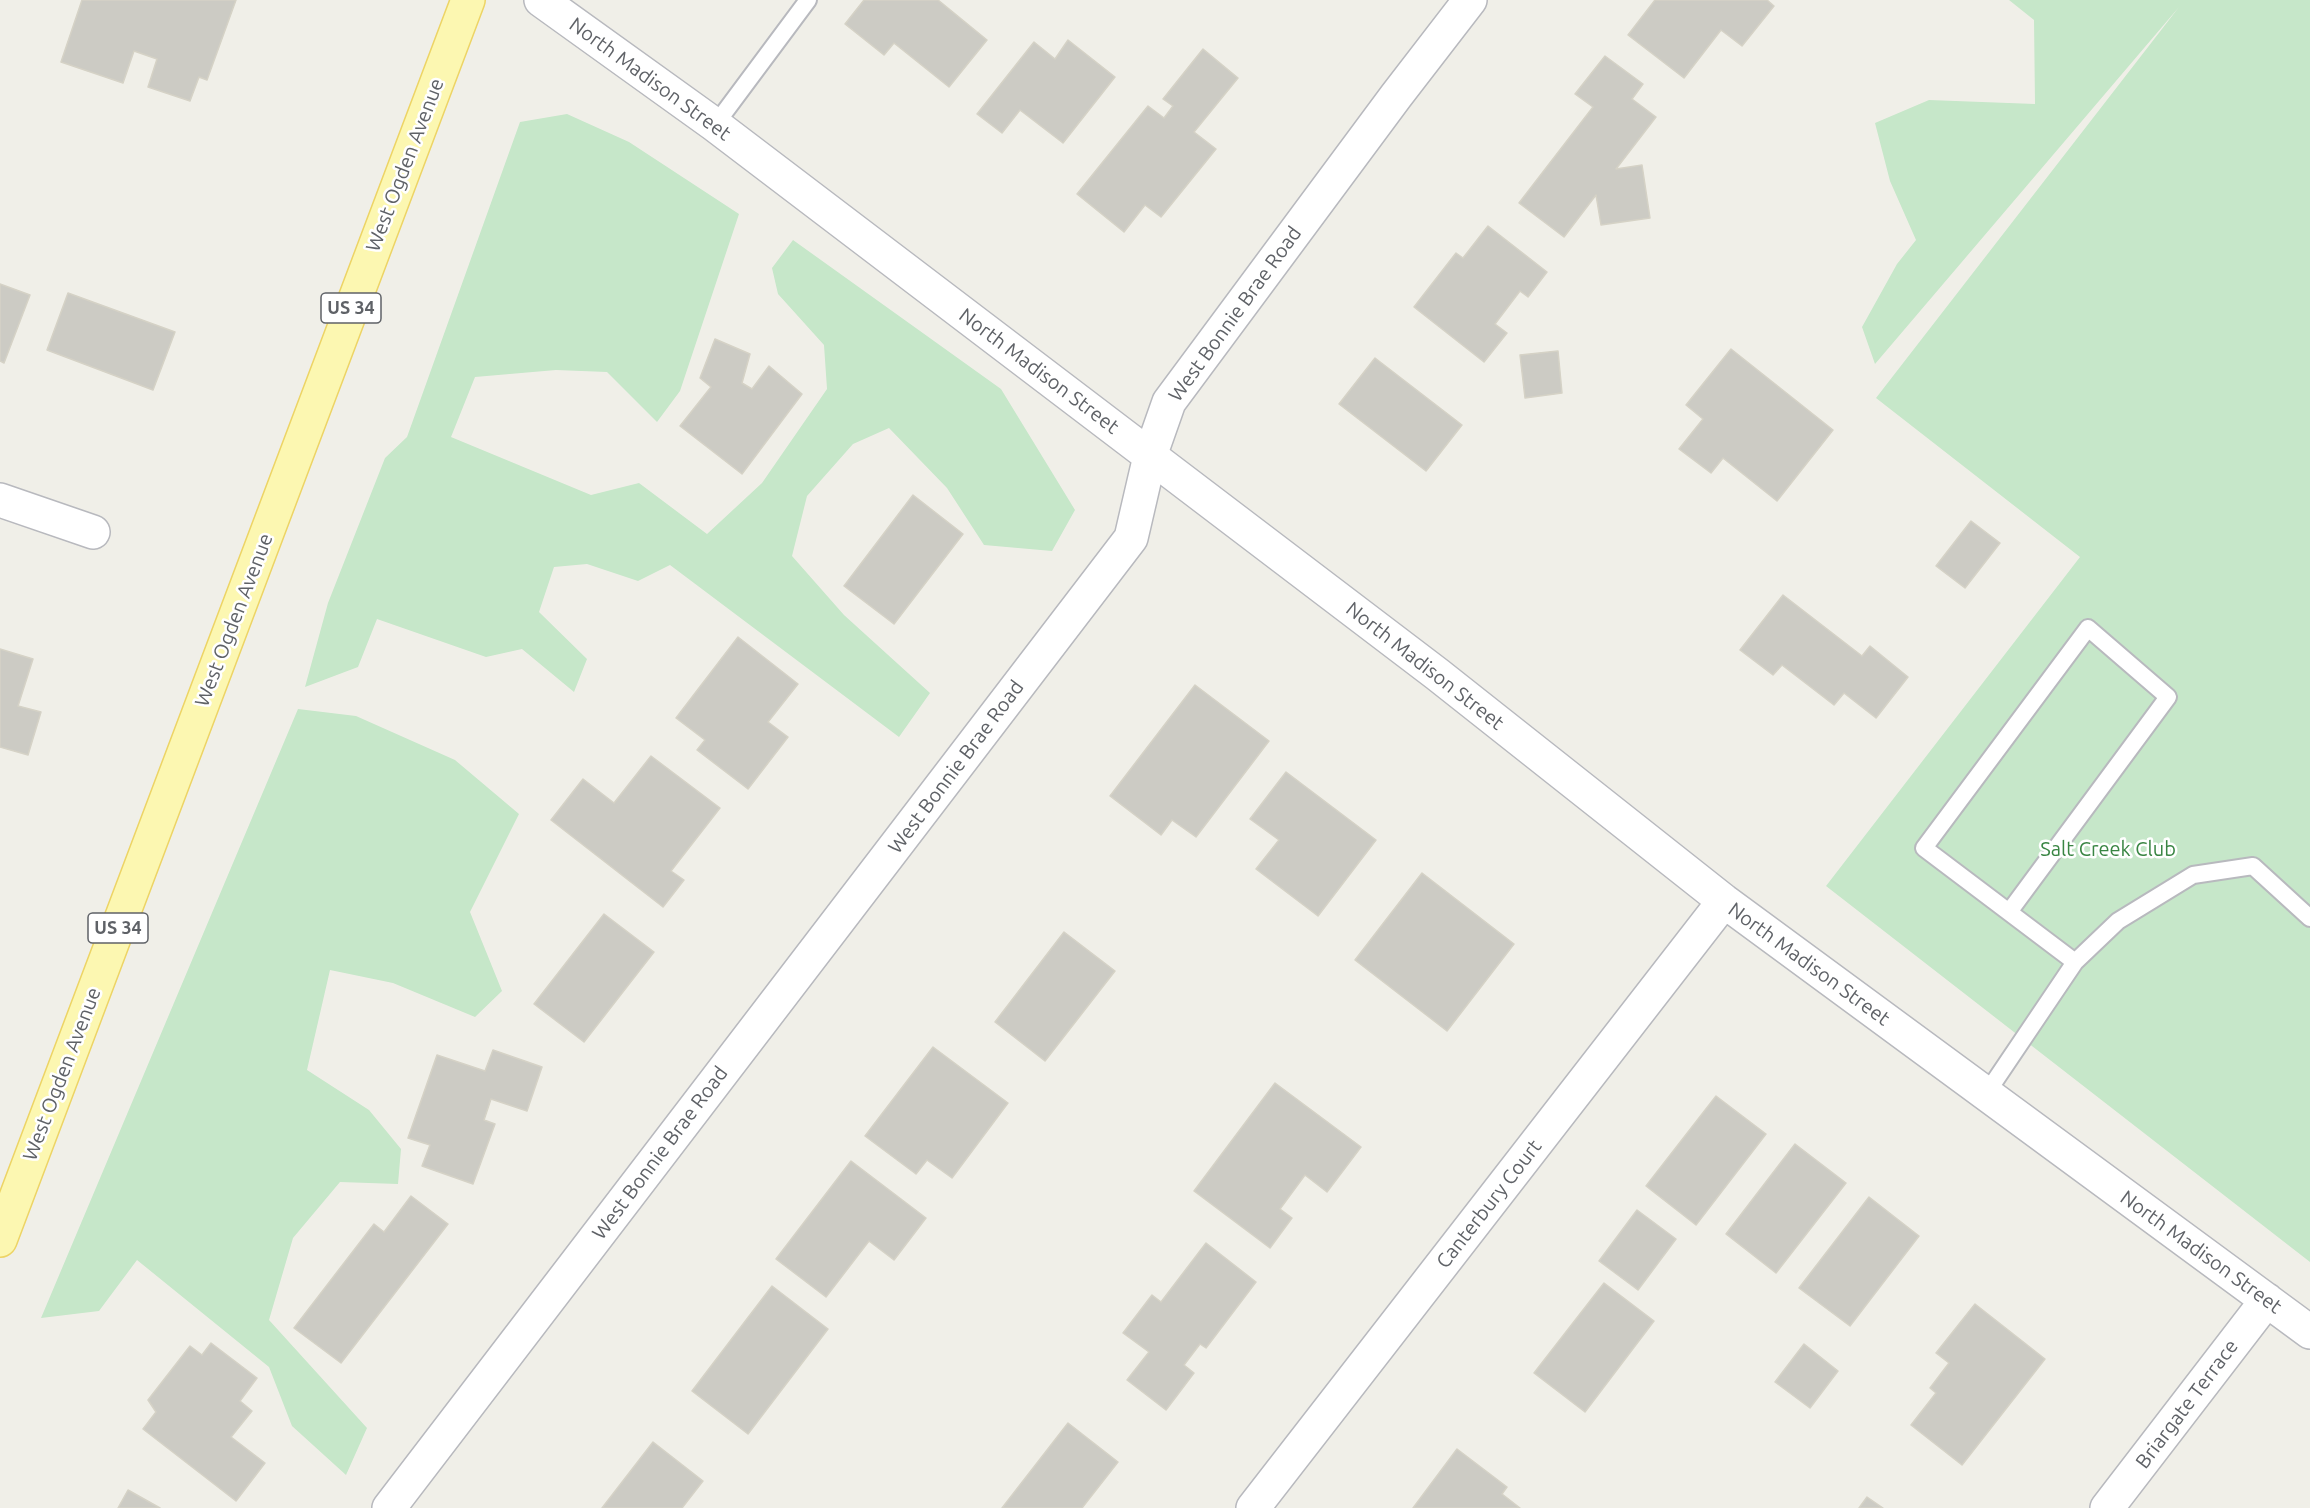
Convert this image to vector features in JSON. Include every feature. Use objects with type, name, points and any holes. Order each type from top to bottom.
[{"type":"main road","name":"West Ogden Avenue","points":[[0,1240],[468,0]]},
{"type":"street","name":"North Madison Street","points":[[541,0],[715,125],[1437,674],[1724,901],[2310,1332]]},
{"type":"street","name":"West Bonnie Brae Road","points":[[389,1508],[1131,538],[1150,456],[1168,402],[1470,0]]},
{"type":"street","points":[[0,500],[93,532]]},
{"type":"street","name":"Canterbury Court","points":[[1253,1508],[1724,901]]},
{"type":"street","name":"Briargate Terrace","points":[[2107,1508],[2267,1300]]},
{"type":"lane","points":[[715,125],[808,0]]},
{"type":"lane","points":[[2009,912],[2168,698],[2088,628],[1924,848],[2075,962]]},
{"type":"lane","points":[[1986,1094],[2075,962],[2118,921],[2193,875],[2253,866],[2310,918]]},
{"type":"green space","name":"Salt Creek Club","points":[[2009,0],[2310,0],[2310,1262],[1826,886],[2080,557],[1876,398],[2179,7],[1875,364],[1862,327],[1897,264],[1916,240],[1890,181],[1875,123],[1929,100],[2035,104],[2034,20]]},
{"type":"green space","points":[[567,114],[629,142],[739,214],[680,391],[657,422],[607,372],[556,370],[475,377],[451,437],[591,495],[639,483],[707,534],[762,483],[827,389],[824,345],[778,294],[772,268],[793,240],[1001,389],[1075,510],[1052,551],[984,545],[947,488],[889,428],[853,444],[807,496],[792,556],[844,615],[930,693],[899,737],[670,565],[638,581],[587,564],[554,567],[539,612],[587,659],[574,692],[522,649],[486,657],[377,619],[358,667],[305,687],[328,603],[385,458],[407,437],[520,122]]},
{"type":"green space","points":[[298,709],[356,716],[455,760],[519,814],[470,912],[502,991],[475,1017],[393,983],[330,970],[307,1070],[369,1110],[401,1149],[398,1184],[340,1182],[293,1238],[269,1320],[367,1428],[346,1475],[292,1426],[269,1367],[137,1260],[99,1311],[41,1318]]},
{"type":"building","points":[[82,0],[236,0],[207,80],[199,77],[190,101],[148,87],[157,59],[134,51],[123,83],[61,62]]},
{"type":"building","points":[[864,0],[938,0],[987,40],[949,87],[894,43],[884,55],[845,24]]},
{"type":"building","points":[[1655,0],[1767,0],[1774,6],[1742,46],[1721,30],[1684,78],[1628,35]]},
{"type":"building","points":[[1068,40],[1115,77],[1063,143],[1020,110],[1002,133],[977,114],[1034,42],[1055,59]]},
{"type":"building","points":[[1203,49],[1238,78],[1194,132],[1216,149],[1161,217],[1145,205],[1124,232],[1077,194],[1148,106],[1164,118],[1173,106],[1163,99]]},
{"type":"building","points":[[1605,56],[1643,84],[1632,99],[1656,117],[1616,169],[1642,165],[1650,218],[1601,225],[1596,195],[1564,237],[1519,203],[1593,107],[1575,94]]},
{"type":"building","points":[[1488,226],[1547,272],[1528,297],[1520,291],[1495,324],[1507,333],[1484,362],[1414,307],[1456,253],[1463,258]]},
{"type":"building","points":[[0,284],[30,295],[4,363],[0,361]]},
{"type":"building","points":[[68,293],[175,332],[153,390],[47,350]]},
{"type":"building","points":[[715,339],[750,354],[742,383],[752,389],[769,366],[802,394],[742,474],[680,426],[711,387],[700,378]]},
{"type":"building","points":[[1731,349],[1833,430],[1777,501],[1723,458],[1711,473],[1679,449],[1703,419],[1686,405]]},
{"type":"building","points":[[1558,351],[1562,393],[1525,398],[1520,355]]},
{"type":"building","points":[[1375,358],[1462,425],[1426,471],[1339,404]]},
{"type":"building","points":[[913,495],[963,534],[894,624],[844,586]]},
{"type":"building","points":[[1971,521],[2000,543],[1965,588],[1936,566]]},
{"type":"building","points":[[1783,595],[1862,656],[1870,646],[1908,677],[1876,718],[1844,693],[1834,705],[1782,665],[1773,675],[1740,650]]},
{"type":"building","points":[[738,637],[798,684],[768,722],[788,737],[748,789],[697,750],[705,740],[676,718]]},
{"type":"building","points":[[0,649],[33,659],[18,706],[41,712],[28,755],[0,747]]},
{"type":"building","points":[[1195,685],[1269,741],[1196,837],[1172,820],[1161,835],[1110,796]]},
{"type":"building","points":[[651,756],[720,808],[671,871],[684,880],[663,907],[551,820],[583,779],[614,803]]},
{"type":"building","points":[[1286,772],[1376,840],[1318,916],[1256,869],[1279,840],[1250,819]]},
{"type":"building","points":[[1422,873],[1514,944],[1447,1031],[1355,960]]},
{"type":"building","points":[[604,914],[654,952],[584,1042],[534,1004]]},
{"type":"building","points":[[1064,932],[1115,971],[1045,1061],[995,1022]]},
{"type":"building","points":[[933,1047],[1008,1103],[952,1178],[927,1160],[916,1174],[865,1136]]},
{"type":"building","points":[[493,1050],[542,1067],[527,1111],[491,1099],[484,1120],[495,1124],[473,1184],[422,1166],[430,1145],[408,1138],[437,1055],[485,1071]]},
{"type":"building","points":[[1275,1083],[1361,1147],[1327,1192],[1305,1175],[1280,1209],[1292,1218],[1270,1248],[1194,1191]]},
{"type":"building","points":[[1716,1096],[1766,1134],[1696,1225],[1646,1186]]},
{"type":"building","points":[[1795,1144],[1846,1183],[1776,1273],[1726,1234]]},
{"type":"building","points":[[851,1161],[926,1218],[894,1260],[869,1241],[826,1297],[776,1259]]},
{"type":"building","points":[[411,1196],[448,1224],[341,1363],[294,1328],[374,1224],[384,1232]]},
{"type":"building","points":[[1869,1197],[1919,1236],[1850,1326],[1799,1288]]},
{"type":"building","points":[[1637,1210],[1676,1239],[1638,1290],[1599,1261]]},
{"type":"building","points":[[1206,1243],[1256,1282],[1206,1348],[1200,1344],[1184,1365],[1194,1373],[1166,1410],[1127,1380],[1149,1352],[1123,1333],[1152,1295],[1161,1302]]},
{"type":"building","points":[[1604,1283],[1654,1321],[1585,1412],[1534,1373]]},
{"type":"building","points":[[772,1286],[828,1329],[748,1434],[692,1391]]},
{"type":"building","points":[[1975,1304],[2045,1359],[1962,1465],[1911,1425],[1936,1393],[1930,1388],[1949,1363],[1936,1353]]},
{"type":"building","points":[[211,1343],[257,1378],[240,1401],[252,1411],[231,1437],[265,1463],[236,1501],[143,1429],[156,1412],[148,1400],[190,1346],[202,1355]]},
{"type":"building","points":[[1804,1344],[1838,1371],[1810,1408],[1775,1382]]},
{"type":"building","points":[[1068,1423],[1118,1462],[1082,1508],[1002,1508]]},
{"type":"building","points":[[653,1442],[703,1481],[682,1508],[602,1508]]},
{"type":"building","points":[[1457,1449],[1507,1487],[1502,1494],[1520,1508],[1413,1508]]},
{"type":"building","points":[[128,1490],[160,1508],[118,1508]]},
{"type":"building","points":[[1867,1497],[1883,1508],[1859,1508]]}]
